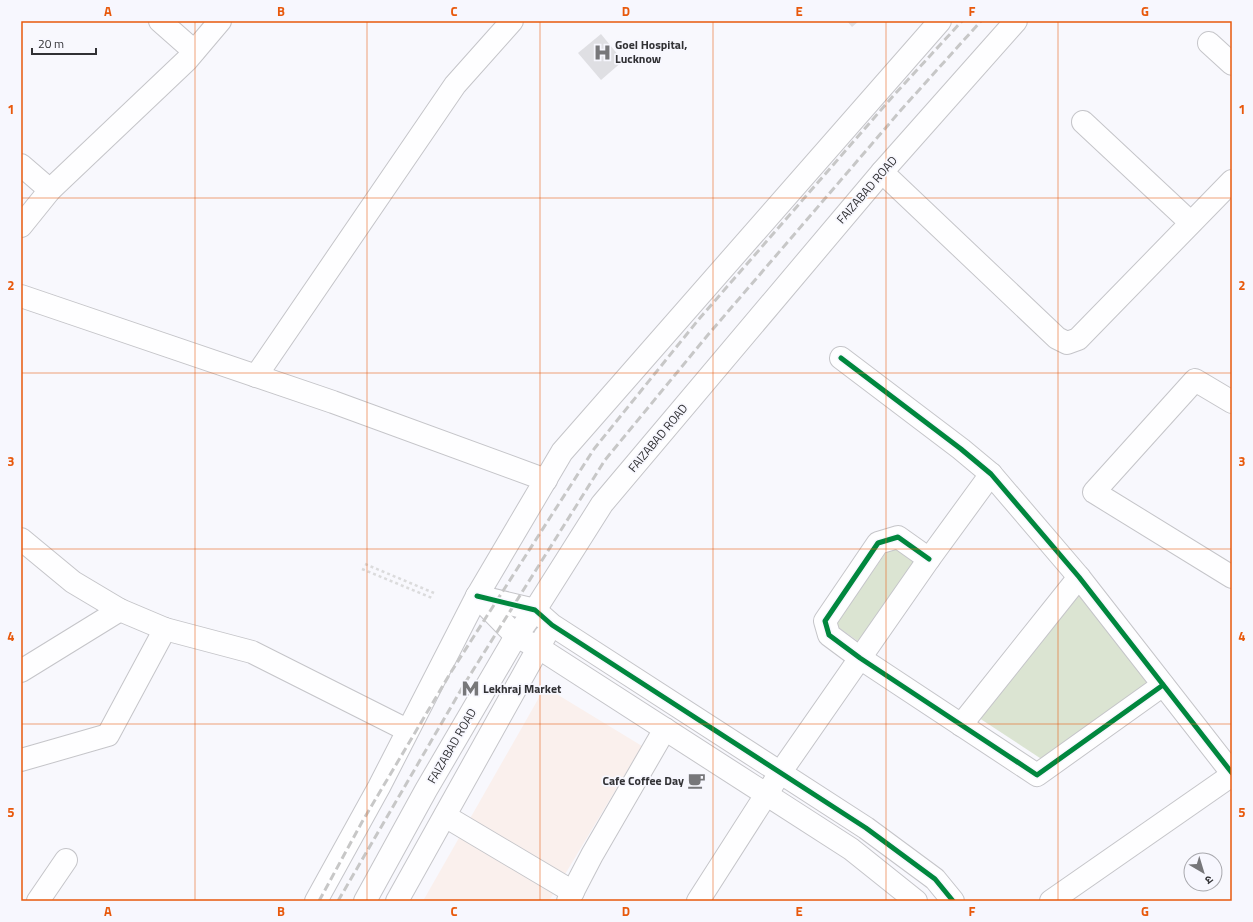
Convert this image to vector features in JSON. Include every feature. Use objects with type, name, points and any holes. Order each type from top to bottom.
[{"type":"street","points":[[160,21],[194,51]]},
{"type":"street","points":[[21,226],[50,190],[194,51],[220,21]]},
{"type":"street","points":[[256,376],[455,86],[512,21]]},
{"type":"street","points":[[316,901],[379,787],[477,596],[562,452],[940,21]]},
{"type":"street","name":"FAIZABAD ROAD","points":[[365,901],[516,636],[536,610],[602,504],[882,172],[1016,21]]},
{"type":"street","points":[[1209,43],[1231,61]]},
{"type":"street","points":[[1083,122],[1190,222]]},
{"type":"street","points":[[21,165],[50,190]]},
{"type":"street","points":[[882,172],[1057,338],[1067,343],[1078,339],[1232,180]]},
{"type":"street","points":[[21,296],[256,376],[546,480]]},
{"type":"street","points":[[841,358],[961,449],[991,474],[1079,577],[1232,774],[1051,901]]},
{"type":"street","points":[[1232,402],[1195,380],[1094,492],[1232,577]]},
{"type":"street","points":[[698,901],[780,773],[929,559],[991,474]]},
{"type":"street","points":[[929,559],[898,537],[878,543],[825,621],[829,635],[860,658],[1037,775],[1163,685]]},
{"type":"street","points":[[21,539],[73,582],[120,610],[165,629],[252,652],[407,730]]},
{"type":"street","points":[[961,725],[1079,577]]},
{"type":"street","points":[[477,596],[536,610],[552,625],[866,828],[935,879],[953,901]]},
{"type":"street","points":[[477,596],[516,636],[538,648],[851,849],[916,901]]},
{"type":"street","points":[[21,671],[120,610]]},
{"type":"street","points":[[398,901],[552,625]]},
{"type":"street","points":[[21,760],[108,735],[165,629]]},
{"type":"street","points":[[445,816],[571,896],[665,729]]},
{"type":"street","points":[[38,901],[66,860]]},
{"type":"path","points":[[365,564],[434,593]]},
{"type":"path","points":[[362,569],[432,598]]},
{"type":"shaded area","points":[[545,687],[642,746],[549,901],[423,901]]},
{"type":"green space","points":[[892,544],[920,563],[862,644],[835,625]]},
{"type":"green space","points":[[1078,590],[1153,684],[1046,762],[976,716]]},
{"type":"building","points":[[847,21],[859,21],[852,27]]},
{"type":"building","points":[[601,34],[623,61],[601,80],[578,53]]},
{"type":"railway","points":[[319,901],[362,822],[451,672],[594,449],[699,319],[894,95],[962,21]]},
{"type":"railway","points":[[338,901],[465,683],[605,460],[707,336],[901,110],[981,21]]},
{"type":"cycle path","points":[[841,358],[961,449],[991,474],[1079,577],[1232,773]]},
{"type":"cycle path","points":[[929,559],[898,537],[878,543],[825,621],[829,635],[860,658],[1037,775],[1163,685]]},
{"type":"cycle path","points":[[477,596],[535,610],[552,625],[866,828],[935,879],[953,901]]},
{"type":"place","name":"Goel Hospital, Lucknow","points":[[602,52]]},
{"type":"place","name":"Lekhraj Market","points":[[470,689]]},
{"type":"place","name":"Cafe Coffee Day","points":[[697,781]]}]
